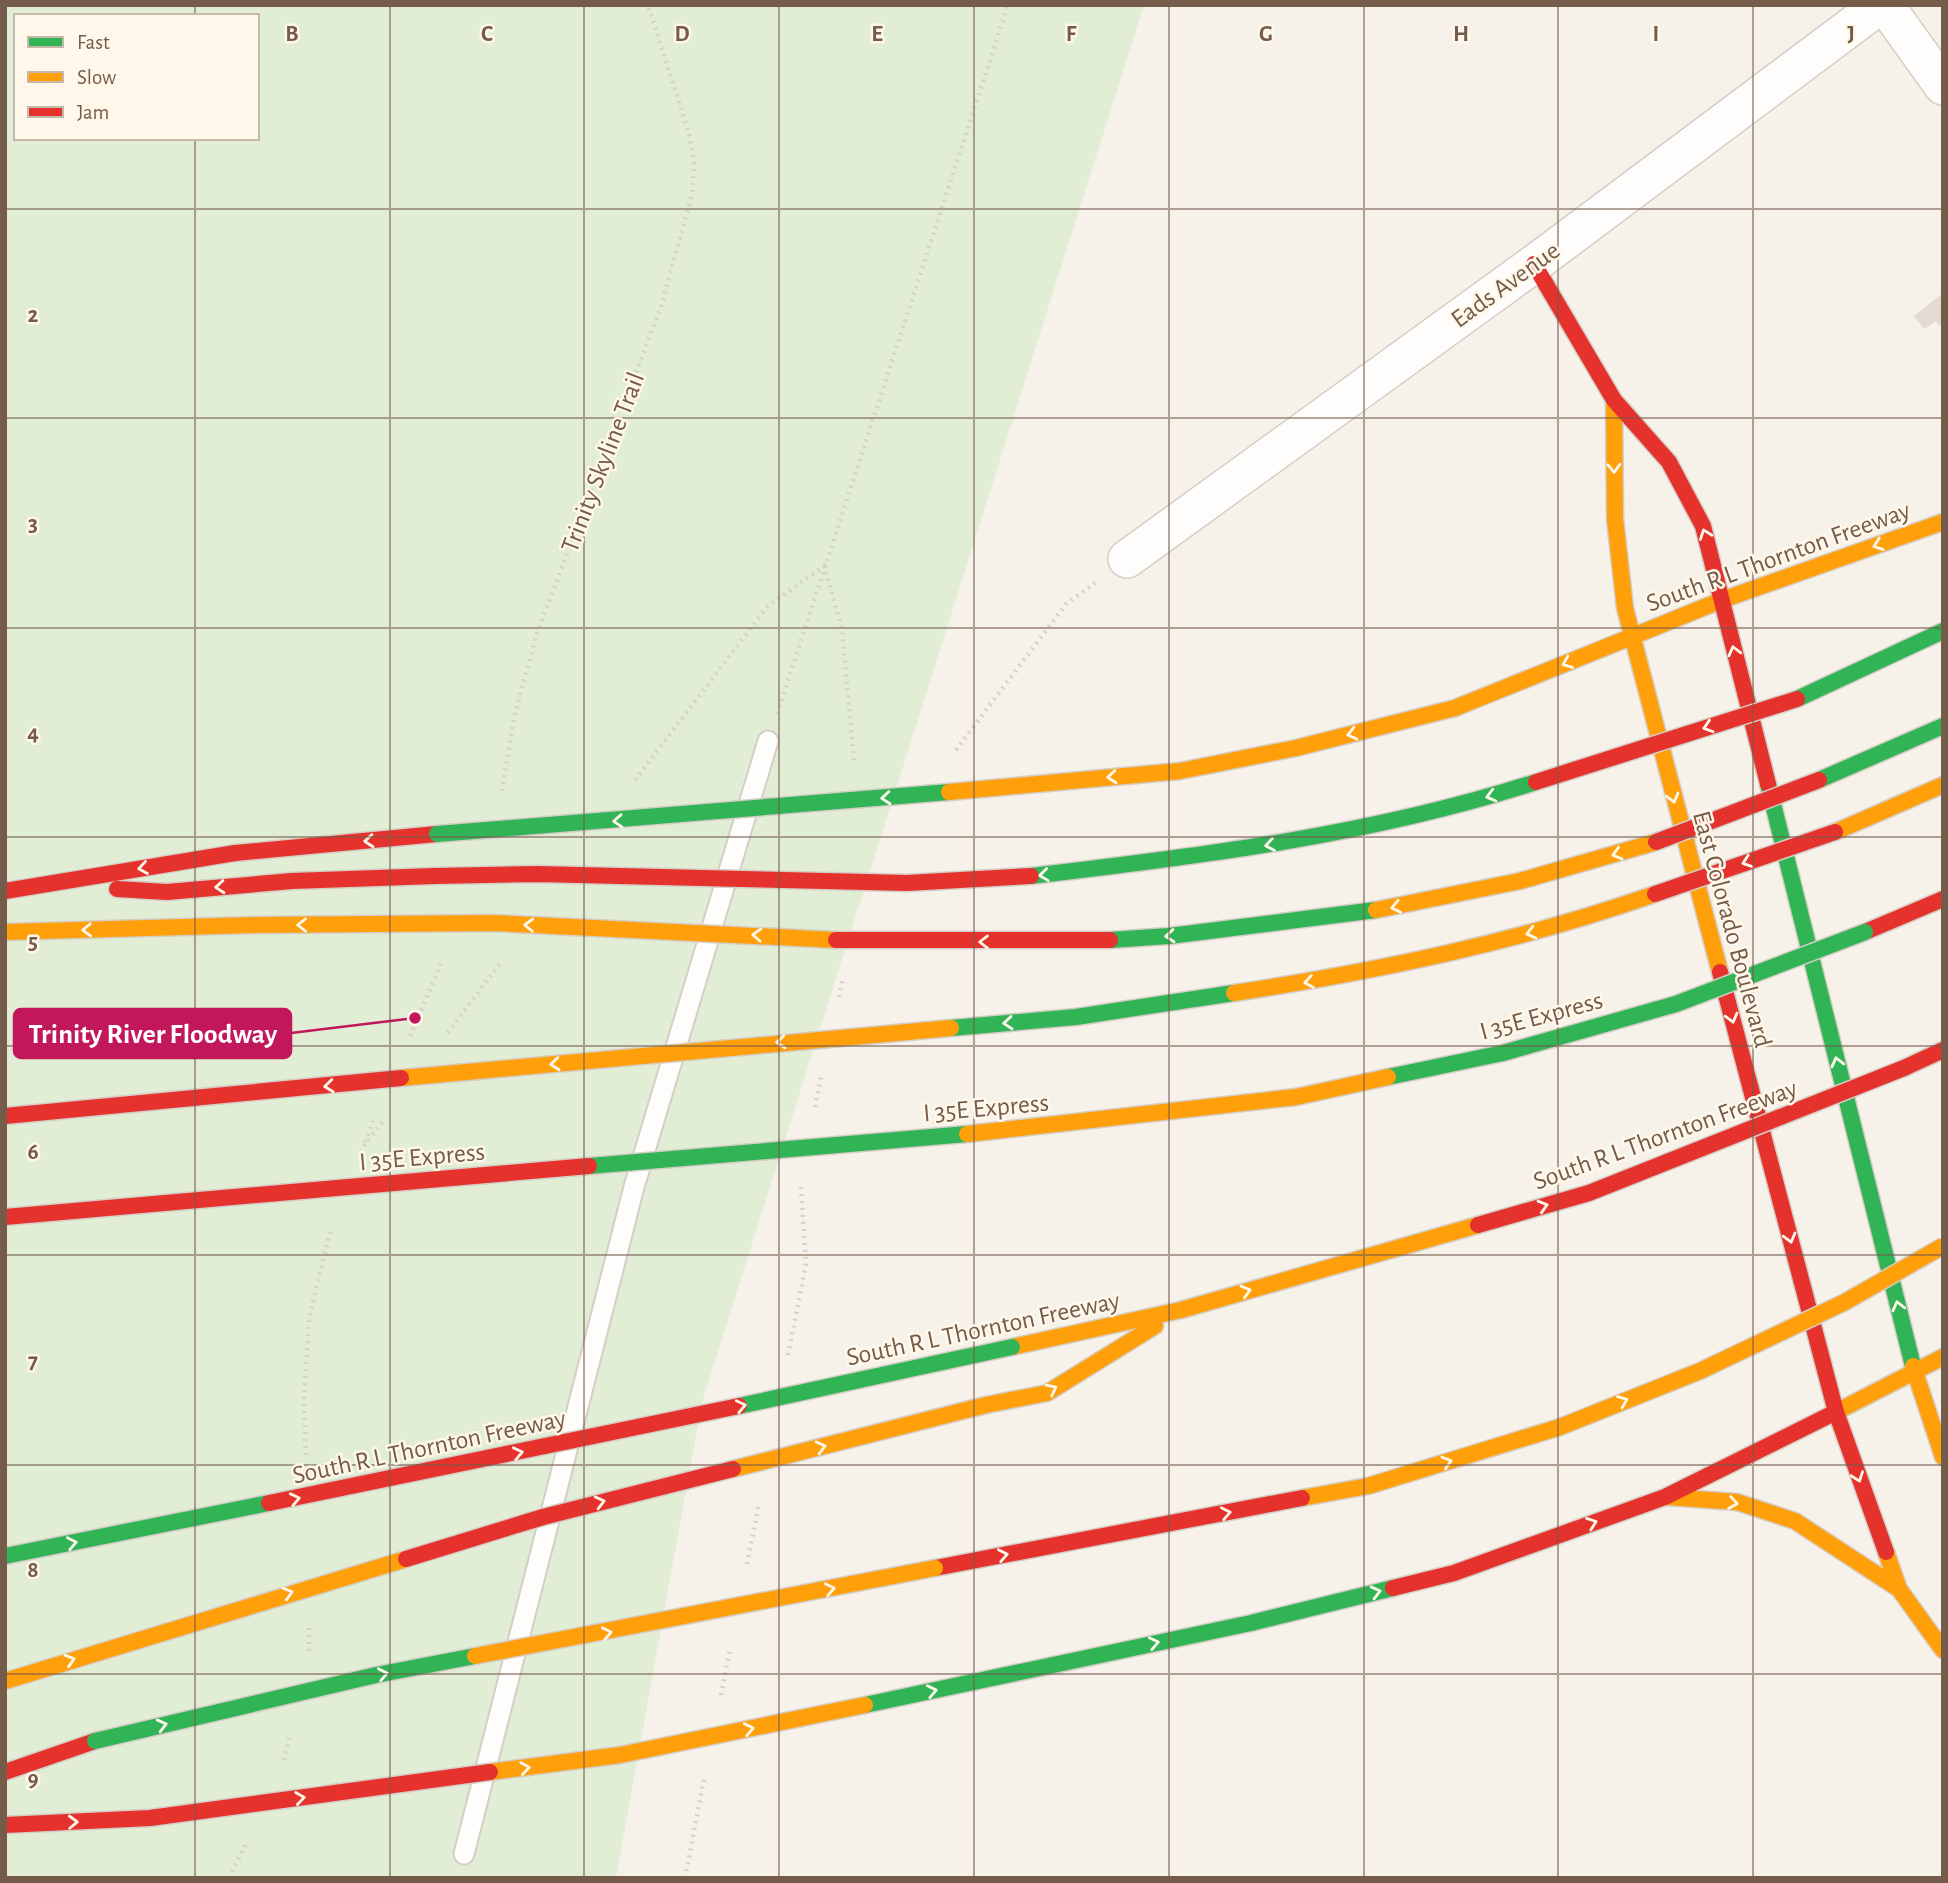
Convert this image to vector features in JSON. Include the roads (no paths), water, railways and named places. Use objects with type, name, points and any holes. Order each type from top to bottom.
[{"type":"main road","points":[[1534,264],[1614,400],[1669,462],[1703,526],[1915,1372],[1943,1457]]},
{"type":"main road","name":"East Colorado Boulevard","points":[[1614,400],[1613,466],[1621,594],[1631,637],[1836,1412],[1899,1589],[1943,1650]]},
{"type":"main road","name":"South R L Thornton Freeway","points":[[41,885],[235,853],[1180,771],[1296,748],[1455,708],[1721,600],[1943,522]]},
{"type":"main road","points":[[5,891],[41,885],[167,891],[292,881],[537,874],[907,883],[1014,878],[1224,853],[1398,821],[1502,793],[1797,699],[1943,631]]},
{"type":"main road","points":[[5,932],[493,923],[881,942],[1077,942],[1169,936],[1352,915],[1520,881],[1647,845],[1819,780],[1943,726]]},
{"type":"main road","points":[[5,1116],[735,1046],[1076,1017],[1307,982],[1441,956],[1569,924],[1835,832],[1943,785]]},
{"type":"main road","name":"I 35E Express","points":[[5,1217],[1020,1129],[1296,1097],[1503,1052],[1676,1004],[1943,900]]},
{"type":"main road","name":"South R L Thornton Freeway","points":[[5,1556],[532,1450],[1181,1310],[1589,1193],[1905,1068],[1943,1050]]},
{"type":"main road","points":[[5,1772],[95,1741],[376,1675],[1368,1486],[1560,1427],[1724,1359],[1845,1302],[1943,1246]]},
{"type":"main road","points":[[5,1681],[543,1517],[986,1405],[1047,1393],[1181,1310]]},
{"type":"main road","points":[[5,1825],[150,1818],[606,1757],[1251,1623],[1454,1573],[1665,1497],[1943,1357]]},
{"type":"main road","points":[[1665,1497],[1737,1502],[1795,1521],[1899,1589]]},
{"type":"street","points":[[1883,5],[1943,86]]},
{"type":"street","name":"Eads Avenue","points":[[1127,559],[1534,264],[1883,5]]},
{"type":"lane","points":[[464,1854],[634,1187],[768,741]]},
{"type":"place","name":"Trinity River Floodway","points":[[415,1018]]}]
